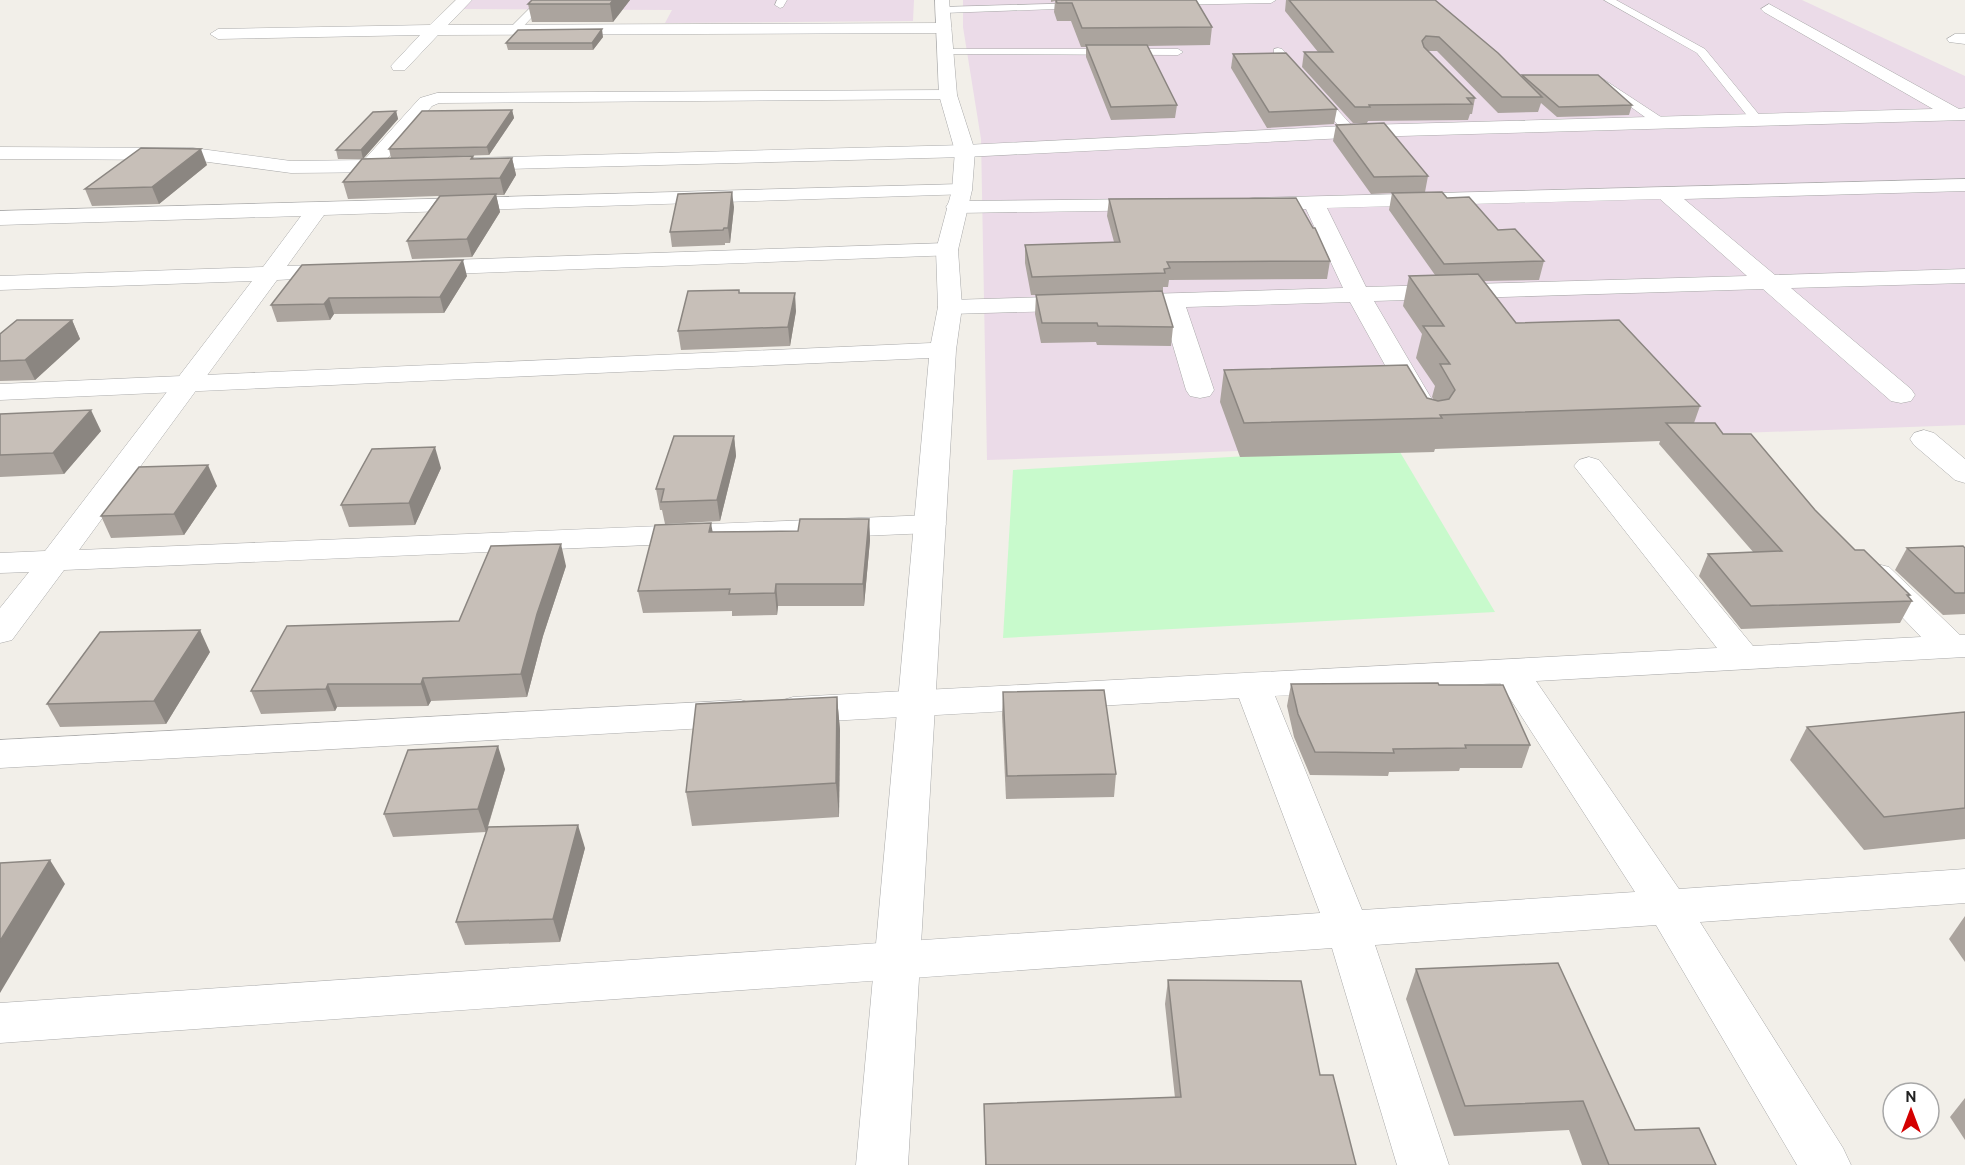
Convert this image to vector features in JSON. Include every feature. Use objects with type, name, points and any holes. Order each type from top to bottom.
[{"type":"street","points":[[399,66],[465,0]]},
{"type":"street","points":[[1769,9],[1960,114]]},
{"type":"street","points":[[218,34],[944,23],[948,95],[965,151],[959,199],[947,250],[950,307],[943,350],[882,1165]]},
{"type":"street","points":[[369,167],[426,102],[437,98],[948,95]]},
{"type":"street","points":[[1482,111],[1497,127]]},
{"type":"street","points":[[450,165],[965,151],[1350,131],[1960,114]]},
{"type":"street","points":[[0,153],[161,153],[193,154],[291,167],[416,166]]},
{"type":"street","points":[[1231,204],[1314,204],[1965,185]]},
{"type":"street","points":[[1666,194],[1901,396]]},
{"type":"street","points":[[0,218],[317,209],[959,199],[1171,205]]},
{"type":"street","points":[[1314,204],[1358,295],[1431,424]]},
{"type":"street","points":[[0,632],[190,383],[317,209]]},
{"type":"street","points":[[401,269],[947,250]]},
{"type":"street","points":[[0,283],[366,270]]},
{"type":"street","points":[[950,307],[1962,279]]},
{"type":"street","points":[[1172,300],[1200,390]]},
{"type":"street","points":[[0,392],[943,350]]},
{"type":"street","points":[[1924,439],[1965,474]]},
{"type":"street","points":[[1589,466],[1744,658]]},
{"type":"street","points":[[0,563],[930,524]]},
{"type":"street","points":[[1858,555],[1958,646]]},
{"type":"street","points":[[0,754],[1958,646]]},
{"type":"street","points":[[1510,671],[1668,907],[1825,1165]]},
{"type":"street","points":[[1252,685],[1348,930],[1423,1165]]},
{"type":"street","points":[[0,1023],[1965,886]]},
{"type":"lane","points":[[515,29],[543,0]]},
{"type":"lane","points":[[1154,3],[1271,0]]},
{"type":"lane","points":[[1609,0],[1701,51],[1757,120]]},
{"type":"lane","points":[[944,23],[1095,5]]},
{"type":"lane","points":[[944,23],[1178,52]]},
{"type":"lane","points":[[1278,51],[1350,131]]},
{"type":"lane","points":[[1604,82],[1660,122]]},
{"type":"shaded area","points":[[469,0],[914,0],[913,21],[665,23],[672,10],[461,9]]},
{"type":"shaded area","points":[[963,0],[1802,0],[1965,76],[1965,425],[987,460],[981,139],[963,27]]},
{"type":"green space","points":[[1397,447],[1495,612],[1003,638],[1013,470]]},
{"type":"building","points":[[532,0],[613,0],[610,4],[528,4]]},
{"type":"building","points":[[1056,0],[1196,0],[1212,27],[1082,28],[1072,3],[1057,3]]},
{"type":"building","points":[[1289,0],[1435,0],[1498,53],[1542,97],[1502,97],[1439,37],[1426,36],[1422,41],[1424,47],[1475,98],[1467,98],[1472,104],[1355,107],[1304,52],[1333,52]]},
{"type":"building","points":[[602,29],[592,43],[506,43],[518,30]]},
{"type":"building","points":[[1086,45],[1147,45],[1177,105],[1111,107]]},
{"type":"building","points":[[1286,53],[1337,109],[1269,112],[1233,54]]},
{"type":"building","points":[[1522,75],[1598,75],[1632,105],[1559,107]]},
{"type":"building","points":[[512,110],[487,147],[389,149],[422,111]]},
{"type":"building","points":[[396,111],[361,150],[336,150],[373,112]]},
{"type":"building","points":[[1384,123],[1428,176],[1374,177],[1336,125]]},
{"type":"building","points":[[141,148],[201,149],[152,187],[85,189]]},
{"type":"building","points":[[473,156],[471,159],[512,158],[500,178],[343,182],[362,159]]},
{"type":"building","points":[[732,192],[728,228],[670,232],[678,194]]},
{"type":"building","points":[[1442,192],[1447,198],[1469,197],[1498,230],[1515,229],[1544,261],[1444,264],[1392,193]]},
{"type":"building","points":[[496,194],[467,239],[407,241],[440,196]]},
{"type":"building","points":[[1296,198],[1315,228],[1330,261],[1167,262],[1170,268],[1164,269],[1165,273],[1032,277],[1025,245],[1120,242],[1109,199]]},
{"type":"building","points":[[463,260],[440,297],[329,298],[324,304],[271,305],[302,265]]},
{"type":"building","points":[[1478,274],[1516,323],[1619,320],[1700,406],[1440,415],[1442,418],[1244,423],[1224,370],[1407,365],[1427,398],[1438,401],[1449,399],[1455,390],[1440,364],[1450,364],[1423,326],[1444,326],[1409,276]]},
{"type":"building","points":[[739,290],[739,293],[795,293],[788,327],[678,331],[688,291]]},
{"type":"building","points":[[1162,291],[1173,327],[1042,323],[1036,295]]},
{"type":"building","points":[[17,320],[72,320],[25,360],[0,361],[0,334]]},
{"type":"building","points":[[91,410],[53,453],[0,455],[0,414]]},
{"type":"building","points":[[1666,423],[1715,423],[1723,434],[1751,434],[1815,510],[1855,550],[1864,550],[1910,595],[1907,595],[1912,601],[1751,606],[1708,554],[1782,551]]},
{"type":"building","points":[[674,436],[734,436],[717,500],[661,502],[664,489],[656,489]]},
{"type":"building","points":[[435,447],[409,503],[341,505],[372,449]]},
{"type":"building","points":[[208,465],[174,514],[101,516],[139,467]]},
{"type":"building","points":[[800,519],[869,519],[863,584],[776,584],[775,593],[729,594],[730,589],[638,591],[655,525],[711,523],[709,532],[798,531]]},
{"type":"building","points":[[561,544],[537,614],[521,674],[423,678],[421,684],[328,684],[326,689],[251,691],[287,626],[459,621],[491,546]]},
{"type":"building","points":[[1963,546],[1965,548],[1965,593],[1955,593],[1907,548]]},
{"type":"building","points":[[200,630],[154,701],[47,704],[100,632]]},
{"type":"building","points":[[1438,683],[1439,685],[1503,685],[1530,745],[1465,745],[1466,748],[1393,749],[1394,753],[1315,752],[1298,714],[1291,684]]},
{"type":"building","points":[[1104,690],[1116,774],[1007,776],[1003,692]]},
{"type":"building","points":[[837,697],[836,783],[686,792],[696,704]]},
{"type":"building","points":[[1965,712],[1965,808],[1884,817],[1807,727]]},
{"type":"building","points":[[498,746],[478,809],[384,814],[408,750]]},
{"type":"building","points":[[578,825],[553,919],[456,922],[488,827]]},
{"type":"building","points":[[50,860],[0,941],[0,863]]},
{"type":"building","points":[[1558,963],[1635,1130],[1699,1128],[1716,1165],[1609,1165],[1583,1101],[1465,1106],[1416,969]]},
{"type":"building","points":[[1168,980],[1301,981],[1320,1075],[1333,1075],[1356,1165],[986,1165],[984,1104],[1181,1097]]}]
